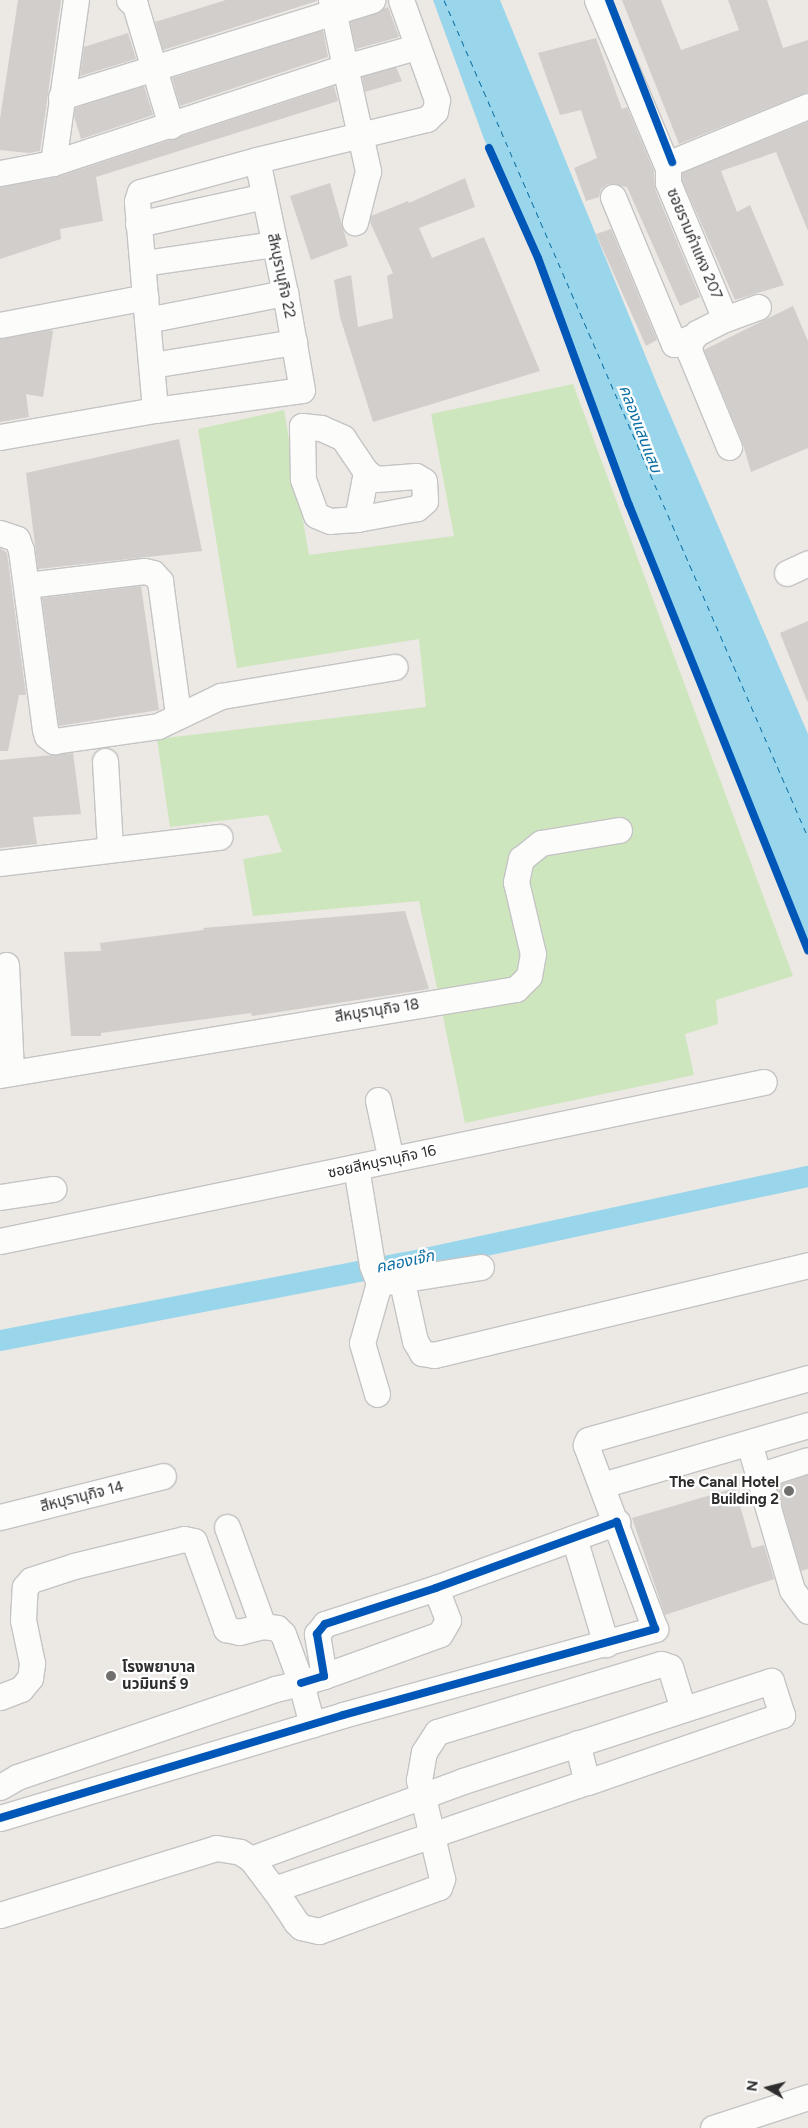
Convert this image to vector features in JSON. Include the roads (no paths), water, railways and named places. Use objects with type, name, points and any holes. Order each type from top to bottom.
[{"type":"street","points":[[53,163],[76,0]]},
{"type":"street","points":[[128,0],[135,4],[171,126]]},
{"type":"street","points":[[61,97],[332,5],[372,0]]},
{"type":"street","points":[[155,410],[144,263],[136,201],[140,192],[256,160],[427,119],[435,111],[437,100],[416,47],[401,0]]},
{"type":"street","points":[[596,0],[668,168]]},
{"type":"street","points":[[332,5],[368,171],[355,222]]},
{"type":"street","points":[[0,173],[53,163],[171,126],[345,67],[416,47]]},
{"type":"street","name":"ซอยรามคำแหง 207","points":[[692,337],[725,318],[668,183],[668,168],[672,162],[808,106]]},
{"type":"street","name":"สีหบุรานุกิจ 22","points":[[256,160],[294,342],[302,390],[303,479],[316,515],[330,521],[357,519],[417,508],[425,501],[427,493],[424,481],[416,476],[376,479],[366,472]]},
{"type":"street","points":[[138,224],[264,196]]},
{"type":"street","points":[[613,197],[674,344],[692,337],[690,353],[729,447]]},
{"type":"street","points":[[144,263],[275,244]]},
{"type":"street","points":[[0,325],[285,293]]},
{"type":"street","points":[[725,318],[758,307]]},
{"type":"street","points":[[152,365],[294,342]]},
{"type":"street","points":[[0,437],[155,410],[302,390]]},
{"type":"street","points":[[302,426],[321,428],[343,438],[366,472],[357,519]]},
{"type":"street","points":[[0,533],[17,539],[27,585],[47,736],[54,741],[67,741],[158,726],[221,696],[395,668]]},
{"type":"street","points":[[27,585],[144,570],[153,573],[160,580],[178,715]]},
{"type":"street","points":[[105,760],[110,847]]},
{"type":"street","name":"สีหบุรานุกิจ 18","points":[[6,1074],[516,989],[529,976],[533,954],[516,882],[522,859],[541,843],[619,830]]},
{"type":"street","points":[[0,863],[110,847],[219,837]]},
{"type":"street","points":[[6,965],[6,1074]]},
{"type":"street","name":"ซอยสีหบุรานุกิจ 16","points":[[0,1241],[764,1082]]},
{"type":"street","points":[[378,1100],[391,1160]]},
{"type":"street","points":[[356,1167],[369,1246],[391,1282],[415,1341],[422,1353],[434,1355],[808,1265]]},
{"type":"street","points":[[0,1198],[53,1189]]},
{"type":"street","points":[[391,1282],[481,1268]]},
{"type":"street","points":[[377,1394],[362,1343],[391,1282]]},
{"type":"street","points":[[0,1818],[312,1725],[606,1644],[655,1628],[617,1522],[586,1445],[593,1436],[808,1378]]},
{"type":"street","points":[[602,1485],[808,1425]]},
{"type":"street","points":[[749,1442],[758,1476],[808,1610]]},
{"type":"street","points":[[758,1476],[808,1460]]},
{"type":"street","name":"สีหบุรานุกิจ 14","points":[[0,1517],[163,1476]]},
{"type":"street","points":[[312,1725],[313,1679],[317,1634],[320,1628],[617,1522]]},
{"type":"street","points":[[227,1527],[263,1626]]},
{"type":"street","points":[[574,1538],[606,1644]]},
{"type":"street","points":[[0,1697],[21,1689],[30,1678],[32,1663],[23,1620],[25,1586],[31,1580],[74,1566],[189,1540],[198,1547],[226,1629],[239,1632],[263,1626],[277,1628],[313,1679]]},
{"type":"street","points":[[0,1787],[17,1777],[313,1679],[440,1634],[448,1620],[436,1588]]},
{"type":"street","points":[[0,1915],[216,1848],[240,1852],[250,1859],[274,1889],[296,1922],[302,1927],[319,1931],[439,1887],[442,1879],[420,1797],[419,1780],[422,1760],[428,1742],[436,1732],[661,1664],[670,1668],[683,1709]]},
{"type":"street","points":[[250,1859],[420,1797],[577,1743],[771,1681],[782,1715],[274,1889]]},
{"type":"street","points":[[577,1743],[587,1782]]},
{"type":"street","points":[[713,2128],[808,2097]]},
{"type":"water","name":"คลองแสนแสบ","points":[[433,0],[500,0],[659,389],[808,734],[808,944],[693,671],[540,258],[484,139]]},
{"type":"waterway","name":"คลองเจ๊ก","points":[[0,1340],[406,1262],[808,1176]]},
{"type":"place","name":"The Canal Hotel Building 2","points":[[789,1491]]},
{"type":"place","name":"โรงพยาบาล นวมินทร์ 9","points":[[111,1676]]}]
